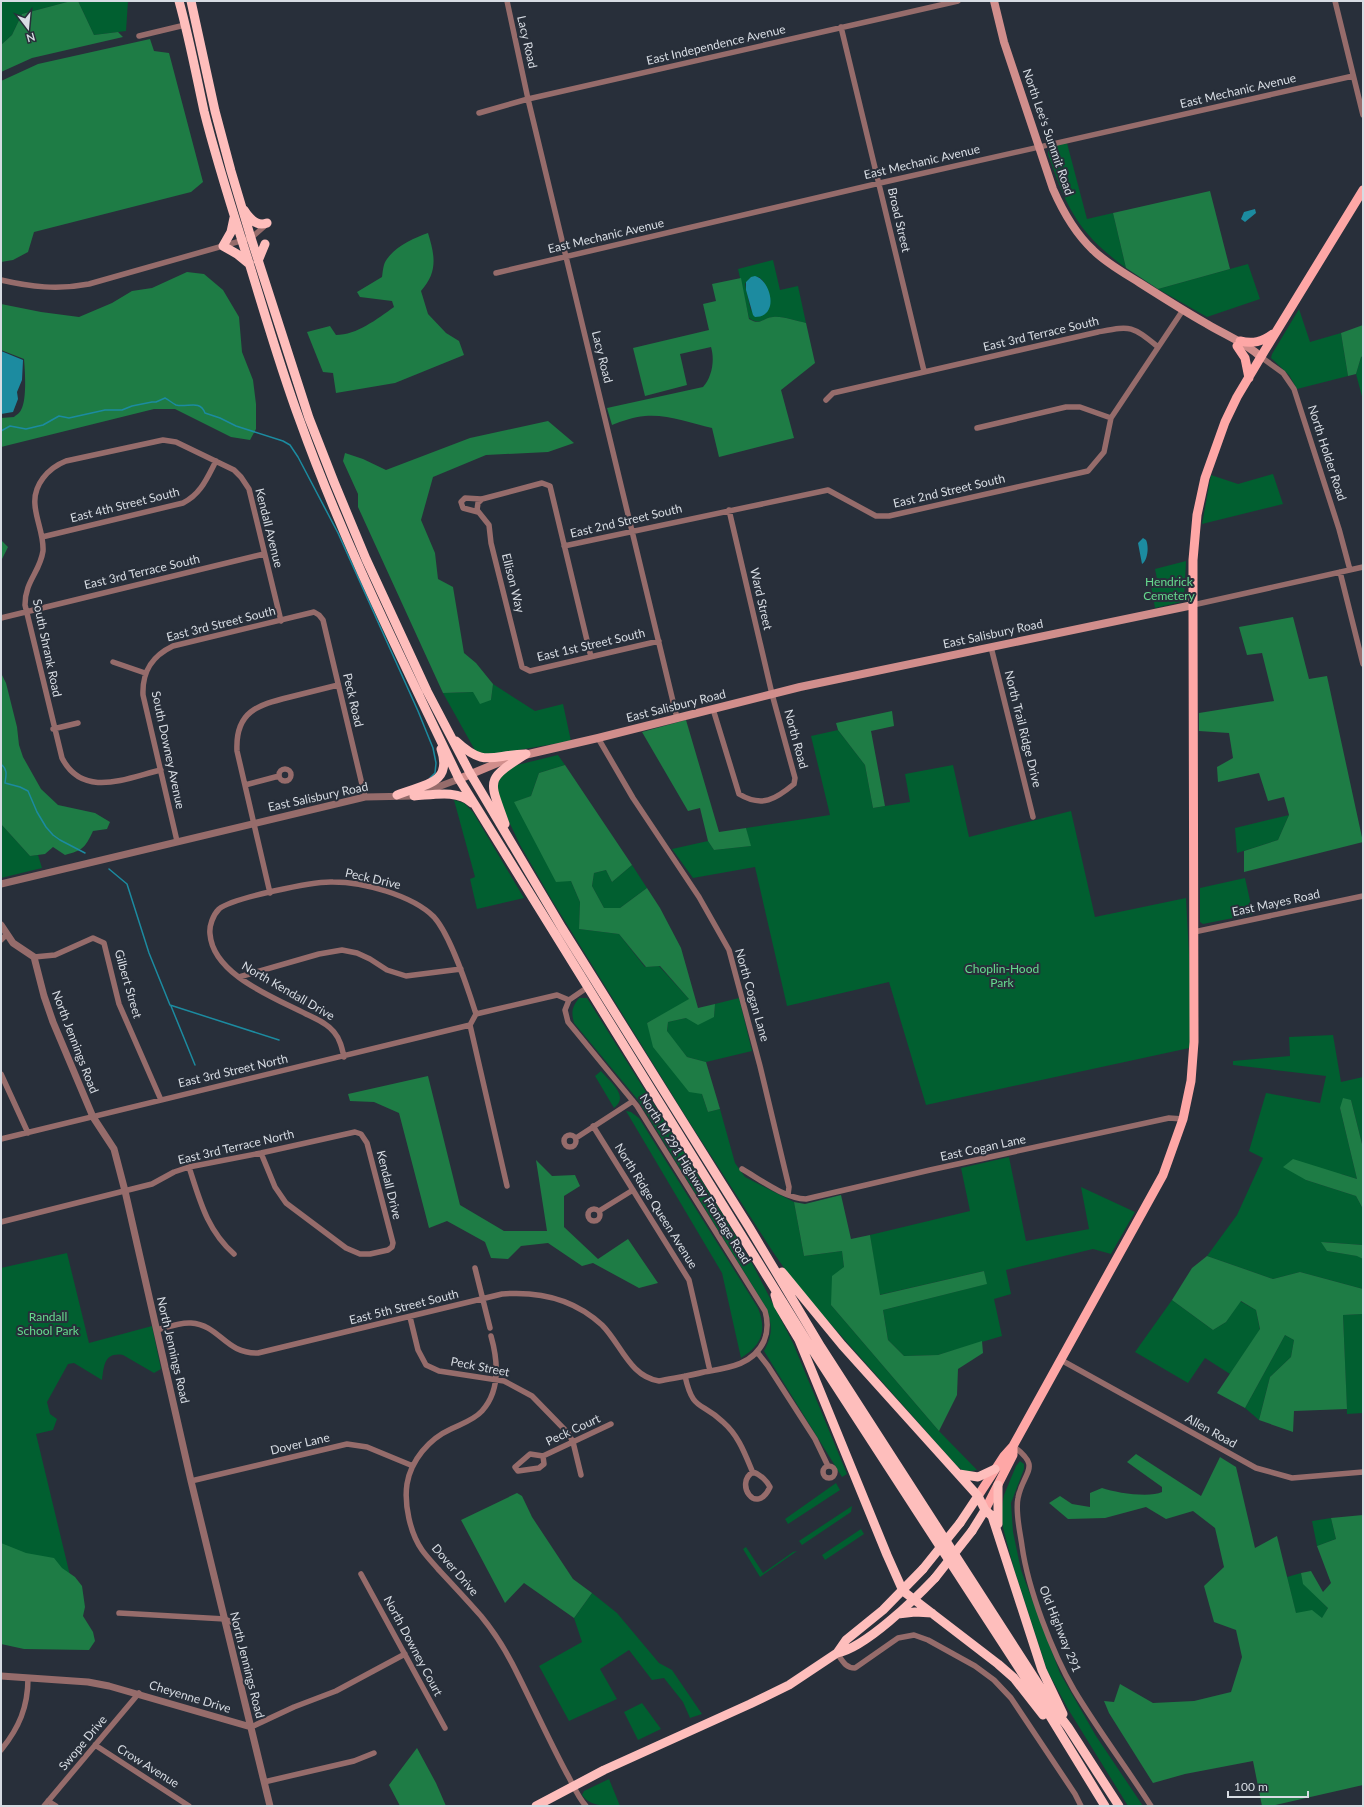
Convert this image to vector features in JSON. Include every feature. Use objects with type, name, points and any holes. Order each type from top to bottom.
[{"type":"highway","points":[[179,1],[204,111],[234,216],[246,239],[309,418],[334,482],[398,631],[450,736],[511,845],[749,1227],[821,1347],[1119,1806]]},
{"type":"highway","points":[[191,1],[215,111],[241,205],[246,239]]},
{"type":"highway","points":[[241,205],[247,215],[255,221],[261,224],[267,223]]},
{"type":"highway","points":[[234,216],[231,232],[223,246],[254,263]]},
{"type":"highway","points":[[265,244],[254,263],[297,414],[325,487],[390,632],[459,779],[823,1368],[1105,1806]]},
{"type":"highway","points":[[397,795],[430,784],[439,777],[442,772],[443,754],[431,720]]},
{"type":"highway","points":[[450,736],[474,756],[482,758],[526,754]]},
{"type":"highway","points":[[511,845],[495,799],[493,784],[500,772],[526,754]]},
{"type":"highway","points":[[414,796],[459,795],[469,800],[480,812]]},
{"type":"highway","points":[[749,1227],[792,1286],[821,1321],[959,1474],[978,1496],[985,1510],[992,1516],[1042,1670],[1068,1726]]},
{"type":"highway","points":[[772,1286],[778,1305],[799,1340],[812,1369],[895,1575],[903,1591],[1014,1678],[1071,1751]]},
{"type":"highway","points":[[959,1474],[978,1477],[995,1470]]},
{"type":"highway","points":[[998,1485],[997,1514],[1000,1537]]},
{"type":"highway","points":[[837,1653],[846,1640],[903,1591],[923,1569],[960,1523],[978,1496]]},
{"type":"highway","points":[[536,1806],[572,1786],[764,1698],[789,1685],[837,1653],[856,1645],[898,1614],[914,1600],[935,1578],[972,1531],[985,1510]]},
{"type":"highway","points":[[894,1599],[895,1575]]},
{"type":"highway","points":[[898,1614],[919,1612],[932,1613]]},
{"type":"main road","name":"North Lee's Summit Road","points":[[994,1],[1004,42],[1053,189],[1062,210],[1076,231],[1092,250],[1106,261],[1224,334],[1253,355],[1261,357]]},
{"type":"main road","points":[[978,1496],[1004,1456],[1014,1446],[1155,1191],[1171,1157],[1183,1119],[1193,1057],[1194,932],[1192,605],[1195,529],[1202,487],[1225,422],[1261,357],[1363,190]]},
{"type":"main road","points":[[1249,378],[1245,358],[1239,344],[1259,342],[1276,332]]},
{"type":"main road","name":"East Salisbury Road","points":[[459,779],[502,760],[598,738],[772,694],[1192,605]]},
{"type":"main road","points":[[985,1510],[1013,1455],[1014,1446]]},
{"type":"street","name":"Lacy Road","points":[[507,1],[528,100],[633,530],[677,718]]},
{"type":"street","name":"East Independence Avenue","points":[[479,113],[528,100],[958,1]]},
{"type":"street","points":[[1335,1],[1363,115]]},
{"type":"street","points":[[139,36],[185,25]]},
{"type":"street","name":"Broad Street","points":[[841,27],[880,183],[924,372]]},
{"type":"street","name":"East Mechanic Avenue","points":[[496,273],[880,183],[1353,76]]},
{"type":"street","points":[[1,280],[42,288],[76,287],[246,239],[267,223]]},
{"type":"street","name":"East 2nd Street South","points":[[564,546],[633,530],[828,490],[876,516],[889,516],[1088,471],[1104,452],[1112,418],[1183,310]]},
{"type":"street","name":"East 3rd Terrace South","points":[[826,400],[833,393],[1125,327],[1139,331],[1158,347]]},
{"type":"street","name":"North Holder Road","points":[[1261,357],[1283,373],[1296,393],[1339,529],[1350,570]]},
{"type":"street","points":[[978,428],[1066,407],[1080,407],[1112,418]]},
{"type":"street","name":"Kendall Avenue","points":[[45,475],[52,468],[66,461],[146,442],[167,440],[176,442],[234,470],[247,485],[281,621]]},
{"type":"street","name":"East 4th Street South","points":[[42,537],[183,503],[192,498],[202,487],[216,460]]},
{"type":"street","name":"South Shrank Road","points":[[45,475],[36,491],[34,504],[42,537],[43,549],[41,560],[28,584],[25,594],[26,611],[53,729],[62,758],[68,768],[77,776],[95,783],[103,783],[161,770]]},
{"type":"street","points":[[480,501],[478,512],[463,508],[461,502],[465,498],[480,501],[542,483],[547,484],[552,490],[591,657]]},
{"type":"street","name":"Ward Street","points":[[729,510],[772,694]]},
{"type":"street","name":"Ellison Way","points":[[478,512],[489,525],[491,543],[522,667],[528,671]]},
{"type":"street","name":"East 3rd Terrace South","points":[[1,618],[264,554]]},
{"type":"street","name":"East Salisbury Road","points":[[1192,605],[1363,567]]},
{"type":"street","points":[[1340,572],[1363,664]]},
{"type":"street","name":"East 3rd Street South","points":[[145,673],[155,657],[173,646],[314,612]]},
{"type":"street","name":"Peck Road","points":[[314,612],[323,620],[365,797]]},
{"type":"street","name":"East 1st Street South","points":[[528,671],[659,640]]},
{"type":"street","name":"North Trail Ridge Drive","points":[[991,647],[1033,817]]},
{"type":"street","points":[[113,662],[145,673]]},
{"type":"street","name":"South Downey Avenue","points":[[145,673],[142,684],[143,695],[177,841]]},
{"type":"street","points":[[270,893],[237,744],[242,725],[250,711],[266,702],[338,685]]},
{"type":"street","name":"North Road","points":[[713,709],[739,794],[762,802],[777,798],[794,784],[795,778],[772,694]]},
{"type":"street","points":[[53,729],[78,723]]},
{"type":"street","name":"North Cogan Lane","points":[[598,738],[633,798],[699,897],[729,950],[760,1066],[789,1187],[788,1195]]},
{"type":"street","points":[[245,785],[279,776]]},
{"type":"street","name":"East Salisbury Road","points":[[1,884],[365,797],[397,795],[414,796],[459,779]]},
{"type":"street","name":"Peck Drive","points":[[270,893],[311,884],[333,882],[356,884],[403,897],[425,910],[442,928],[461,969],[476,1014]]},
{"type":"street","name":"North Kendall Drive","points":[[270,893],[240,900],[226,905],[218,910],[211,921],[210,934],[215,951],[222,962],[239,977],[257,989],[327,1025],[338,1039],[344,1057]]},
{"type":"street","name":"East Mayes Road","points":[[1194,932],[1363,896]]},
{"type":"street","points":[[1,924],[4,938],[34,957]]},
{"type":"street","name":"Gilbert Street","points":[[34,957],[55,955],[93,938],[104,943],[119,1004],[161,1100]]},
{"type":"street","points":[[239,977],[319,954],[342,950],[357,953],[387,970],[406,976],[461,969]]},
{"type":"street","name":"North Jennings Road","points":[[34,957],[52,1022],[93,1117],[114,1149],[126,1191],[191,1481],[270,1806]]},
{"type":"street","points":[[507,1186],[470,1025],[476,1014],[557,994],[569,1000],[588,987]]},
{"type":"street","name":"North M 291 Highway Frontage Road","points":[[569,1000],[565,1010],[568,1022],[633,1101],[765,1311],[768,1326],[766,1336],[757,1352]]},
{"type":"street","name":"East 3rd Street North","points":[[1,1139],[344,1057],[470,1025]]},
{"type":"street","points":[[1,1074],[28,1133]]},
{"type":"street","points":[[576,1138],[633,1101]]},
{"type":"street","name":"East Cogan Lane","points":[[742,1169],[788,1195],[797,1199],[806,1199],[930,1170],[1169,1118],[1183,1119]]},
{"type":"street","name":"North Ridge Queen Avenue","points":[[593,1126],[690,1280],[710,1371]]},
{"type":"street","name":"East 3rd Terrace North","points":[[1,1222],[152,1184],[174,1172],[189,1167],[261,1153],[350,1132],[361,1134]]},
{"type":"street","name":"Kendall Drive","points":[[261,1153],[275,1187],[286,1203],[346,1248],[360,1254],[370,1254],[388,1250],[392,1247],[393,1243],[367,1143],[361,1134]]},
{"type":"street","points":[[189,1167],[204,1213],[211,1227],[222,1244],[234,1254]]},
{"type":"street","points":[[599,1211],[633,1190]]},
{"type":"street","points":[[475,1268],[484,1299],[490,1328]]},
{"type":"street","name":"East 5th Street South","points":[[157,1330],[183,1324],[198,1324],[212,1330],[235,1349],[258,1353],[502,1294],[522,1292],[542,1294],[559,1299],[582,1310],[602,1325],[636,1370],[644,1377],[659,1381],[685,1376]]},
{"type":"street","name":"Peck Street","points":[[410,1317],[418,1350],[426,1365],[439,1371],[496,1380],[513,1385],[532,1396],[568,1434],[573,1442],[581,1475]]},
{"type":"street","name":"Dover Drive","points":[[492,1336],[496,1356],[496,1380],[490,1400],[482,1412],[470,1420],[437,1436],[423,1450],[412,1466],[407,1484],[407,1501],[410,1523],[422,1550],[482,1617],[503,1647],[572,1786],[580,1800],[586,1806]]},
{"type":"street","points":[[753,1473],[737,1436],[723,1421],[692,1399],[685,1376],[734,1366],[745,1362],[757,1352],[768,1366],[815,1439],[828,1461],[828,1466]]},
{"type":"street","name":"Allen Road","points":[[1061,1360],[1256,1468],[1292,1478],[1363,1472]]},
{"type":"street","name":"Peck Court","points":[[544,1456],[544,1464],[539,1468],[518,1471],[515,1467],[530,1454],[544,1456],[611,1424]]},
{"type":"street","name":"Dover Lane","points":[[191,1481],[347,1444],[367,1447],[412,1466]]},
{"type":"street","name":"Old Highway 291","points":[[1014,1446],[1026,1456],[1029,1463],[1028,1474],[1018,1498],[1018,1505],[1025,1562],[1035,1599],[1066,1676],[1082,1703],[1151,1806]]},
{"type":"street","points":[[753,1473],[757,1473],[768,1483],[770,1487],[767,1493],[761,1497],[754,1498],[748,1496],[746,1492],[747,1479],[753,1473]]},
{"type":"street","name":"North Downey Court","points":[[362,1574],[445,1728]]},
{"type":"street","points":[[119,1614],[225,1619],[235,1624]]},
{"type":"street","points":[[837,1653],[845,1664],[850,1668],[854,1668],[898,1638],[914,1635],[928,1640],[975,1666],[994,1680],[1011,1698],[1082,1806]]},
{"type":"street","points":[[250,1727],[294,1707],[336,1691],[405,1654]]},
{"type":"street","name":"Cheyenne Drive","points":[[1,1676],[88,1682],[139,1694],[250,1727]]},
{"type":"street","points":[[1,1750],[17,1729],[23,1716],[28,1697],[28,1678]]},
{"type":"street","name":"Swope Drive","points":[[44,1806],[139,1694]]},
{"type":"street","name":"Crow Avenue","points":[[95,1745],[189,1806]]},
{"type":"street","points":[[264,1782],[354,1761],[374,1753]]},
{"type":"street","points":[[48,1801],[56,1806]]},
{"type":"green space","points":[[1,1],[71,1],[22,14],[12,35],[1,45]]},
{"type":"green space","points":[[71,1],[78,1],[94,35],[118,32],[123,37],[32,58],[1,72],[1,45],[12,35],[22,14]]},
{"type":"green space","points":[[78,1],[128,1],[126,31],[94,35]]},
{"type":"green space","points":[[150,39],[154,51],[169,53],[203,182],[191,192],[34,232],[28,252],[13,260],[1,262],[1,81],[38,64]]},
{"type":"green space","points":[[1067,143],[1087,219],[1113,213],[1126,268],[1096,243],[1085,231],[1068,205],[1048,154],[1048,151],[1053,146]]},
{"type":"green space","points":[[1210,191],[1230,269],[1158,289],[1126,268],[1113,213]]},
{"type":"green space","points":[[428,233],[434,264],[430,277],[421,291],[428,314],[446,333],[459,341],[464,355],[395,383],[336,393],[333,373],[323,372],[307,332],[330,326],[336,335],[352,332],[366,326],[394,307],[392,301],[360,297],[357,292],[382,277],[383,268],[386,261],[395,250],[411,240]]},
{"type":"green space","points":[[773,260],[780,290],[798,286],[806,323],[781,317],[773,317],[759,321],[749,318],[738,269]],"holes":[[[751,277],[759,277],[764,282],[751,311],[745,284]]]},
{"type":"green space","points":[[1248,264],[1260,299],[1207,317],[1158,289]]},
{"type":"green space","points":[[187,272],[204,274],[223,290],[239,317],[242,352],[253,380],[256,404],[256,429],[250,440],[231,437],[175,409],[154,409],[1,447],[1,418],[14,417],[20,412],[24,400],[25,385],[24,359],[1,350],[1,304],[41,312],[79,317],[112,303],[132,291],[152,288]]},
{"type":"green space","points":[[741,278],[749,319],[759,322],[777,317],[806,323],[815,363],[781,390],[794,438],[719,457],[712,428],[662,416],[636,417],[612,425],[607,408],[703,387],[709,378],[713,363],[711,347],[680,354],[687,385],[645,396],[633,348],[709,330],[703,304],[716,301],[712,284]]},
{"type":"green space","points":[[1299,309],[1310,342],[1341,333],[1348,376],[1297,389],[1289,375],[1271,358]]},
{"type":"green space","points":[[1363,325],[1363,356],[1361,357],[1356,374],[1348,376],[1341,333]]},
{"type":"green space","points":[[1363,356],[1363,400],[1356,374],[1361,357]]},
{"type":"green space","points":[[548,421],[574,443],[548,452],[486,455],[433,477],[421,520],[435,553],[438,579],[453,587],[464,653],[476,663],[493,684],[491,700],[480,704],[473,692],[443,693],[358,507],[358,494],[343,461],[345,453],[363,459],[386,470],[470,438]]},
{"type":"green space","points":[[1273,474],[1283,504],[1202,524],[1211,475],[1238,484]]},
{"type":"green space","points":[[2,541],[8,547],[1,561],[1,542]]},
{"type":"green space","name":"Hendrick Cemetery","points":[[1186,561],[1184,600],[1155,608],[1151,586],[1157,579],[1155,569]]},
{"type":"green space","points":[[1293,617],[1309,679],[1327,676],[1363,842],[1244,872],[1244,851],[1278,840],[1289,815],[1284,797],[1268,801],[1259,773],[1218,782],[1217,767],[1233,758],[1229,733],[1199,731],[1199,713],[1274,701],[1262,653],[1247,655],[1239,627]]},
{"type":"green space","points":[[1,673],[6,683],[17,727],[19,745],[23,757],[41,789],[58,805],[95,813],[110,822],[107,829],[93,831],[83,848],[76,852],[65,855],[53,847],[45,854],[30,856],[1,824]]},
{"type":"green space","points":[[493,684],[535,711],[563,704],[571,741],[489,755],[476,752],[443,693],[473,692],[491,700]]},
{"type":"green space","points":[[892,711],[894,726],[871,731],[885,806],[873,808],[865,765],[838,730],[836,723]]},
{"type":"green space","points":[[686,720],[719,832],[746,828],[751,846],[714,850],[708,841],[700,808],[688,811],[642,732]]},
{"type":"green space","name":"Choplin-Hood Park","points":[[838,730],[865,765],[873,808],[910,802],[905,774],[953,765],[969,837],[1071,811],[1095,917],[1186,898],[1194,1047],[926,1105],[889,982],[787,1006],[755,867],[693,878],[672,849],[708,841],[714,850],[750,846],[746,828],[830,815],[811,736]]},
{"type":"green space","points":[[558,755],[565,765],[539,773],[531,796],[515,802],[571,881],[580,902],[579,929],[619,934],[645,967],[659,966],[690,1000],[647,1023],[702,1094],[708,1112],[720,1109],[735,1163],[745,1177],[794,1202],[804,1256],[842,1251],[844,1267],[831,1305],[939,1431],[977,1470],[965,1472],[957,1466],[796,1285],[688,1120],[553,902],[520,845],[496,794],[500,776],[507,769],[517,765]]},
{"type":"green space","points":[[565,765],[632,865],[612,882],[606,870],[594,873],[592,886],[604,908],[620,908],[647,888],[660,908],[681,948],[698,1008],[715,1004],[714,1017],[698,1025],[686,1018],[668,1022],[667,1031],[687,1057],[706,1062],[720,1109],[708,1112],[702,1094],[689,1092],[653,1047],[647,1023],[689,999],[660,966],[646,967],[619,934],[579,929],[580,902],[571,881],[556,882],[514,802],[531,796],[539,773]]},
{"type":"green space","points":[[454,800],[464,803],[473,812],[524,898],[477,909],[470,879],[475,877]]},
{"type":"green space","points":[[1289,815],[1278,840],[1237,853],[1235,828]]},
{"type":"green space","points":[[1,824],[30,856],[38,855],[42,868],[1,878]]},
{"type":"green space","points":[[632,865],[647,888],[620,908],[604,908],[592,886],[594,873],[606,870],[612,882]]},
{"type":"green space","points":[[1245,878],[1253,914],[1203,924],[1200,922],[1200,888]]},
{"type":"green space","points":[[579,998],[587,998],[754,1267],[793,1343],[847,1474],[842,1477],[764,1351],[769,1340],[771,1330],[767,1309],[638,1100],[574,1023],[573,1010]]},
{"type":"green space","points":[[739,998],[752,1051],[706,1062],[687,1057],[667,1032],[668,1022],[686,1018],[714,1017],[715,1004]]},
{"type":"green space","points":[[1333,1035],[1341,1082],[1363,1077],[1363,1148],[1351,1100],[1340,1108],[1357,1179],[1341,1174],[1306,1180],[1356,1196],[1363,1209],[1363,1245],[1322,1242],[1327,1251],[1358,1256],[1363,1259],[1363,1289],[1300,1272],[1273,1279],[1207,1256],[1237,1215],[1263,1158],[1249,1151],[1266,1093],[1320,1103],[1326,1076],[1233,1065],[1233,1061],[1290,1056],[1289,1037]]},
{"type":"green space","points":[[601,1071],[617,1089],[619,1094],[620,1099],[614,1108],[595,1076]]},
{"type":"green space","points":[[428,1076],[460,1205],[504,1231],[547,1231],[536,1160],[552,1176],[575,1175],[580,1186],[564,1196],[564,1227],[598,1259],[628,1239],[658,1283],[639,1288],[593,1263],[582,1266],[548,1243],[521,1246],[508,1259],[491,1258],[485,1242],[447,1221],[429,1228],[399,1113],[374,1102],[350,1101],[348,1094]]},
{"type":"green space","points":[[1343,1098],[1351,1100],[1363,1148],[1363,1209],[1356,1196],[1306,1180],[1283,1167],[1293,1159],[1357,1179],[1340,1108]]},
{"type":"green space","points":[[626,1111],[631,1112],[639,1118],[758,1308],[762,1324],[761,1337],[754,1348],[741,1358],[722,1273]]},
{"type":"green space","points":[[1009,1157],[1026,1241],[1089,1229],[1081,1187],[1135,1212],[1111,1254],[1093,1249],[1006,1270],[1011,1294],[994,1299],[1002,1336],[938,1355],[904,1356],[888,1340],[883,1310],[986,1284],[984,1271],[879,1295],[870,1235],[970,1211],[961,1168]]},
{"type":"green space","points":[[841,1195],[851,1239],[870,1235],[880,1295],[984,1271],[987,1284],[883,1310],[888,1340],[904,1356],[938,1355],[982,1341],[983,1353],[958,1369],[957,1395],[939,1431],[831,1305],[832,1276],[844,1267],[842,1251],[804,1256],[794,1202],[805,1204]]},
{"type":"green space","points":[[1321,1242],[1363,1245],[1363,1259],[1357,1256],[1327,1251]]},
{"type":"green space","name":"Randall School Park","points":[[67,1253],[89,1343],[152,1326],[161,1369],[154,1373],[123,1355],[117,1355],[112,1356],[106,1361],[102,1380],[74,1363],[68,1364],[47,1402],[50,1414],[57,1419],[53,1430],[36,1434],[87,1646],[1,1638],[1,1268]]},
{"type":"green space","points":[[1207,1256],[1273,1279],[1300,1272],[1363,1289],[1363,1314],[1343,1315],[1347,1409],[1294,1411],[1293,1432],[1259,1420],[1270,1377],[1291,1357],[1294,1340],[1285,1335],[1245,1408],[1217,1393],[1260,1329],[1256,1310],[1241,1301],[1226,1322],[1213,1330],[1172,1300],[1192,1268]]},
{"type":"green space","points":[[1172,1300],[1213,1330],[1226,1322],[1240,1301],[1256,1310],[1260,1330],[1230,1374],[1205,1358],[1188,1383],[1135,1352]]},
{"type":"green space","points":[[1363,1314],[1363,1413],[1347,1414],[1343,1315]]},
{"type":"green space","points":[[1285,1335],[1294,1340],[1291,1357],[1270,1377],[1259,1420],[1245,1408]]},
{"type":"green space","points":[[1136,1454],[1201,1496],[1220,1457],[1236,1467],[1255,1548],[1277,1536],[1296,1613],[1312,1610],[1322,1618],[1328,1608],[1303,1584],[1301,1573],[1311,1571],[1323,1592],[1331,1583],[1317,1546],[1336,1539],[1331,1518],[1363,1515],[1363,1785],[1271,1806],[1262,1806],[1253,1761],[1185,1774],[1153,1783],[1109,1713],[1104,1701],[1114,1702],[1120,1684],[1153,1703],[1194,1701],[1231,1692],[1242,1657],[1236,1630],[1214,1622],[1204,1586],[1224,1567],[1215,1528],[1193,1511],[1166,1519],[1146,1507],[1105,1518],[1068,1519],[1049,1503],[1060,1496],[1072,1504],[1090,1507],[1090,1493],[1102,1488],[1116,1492],[1141,1495],[1157,1494],[1162,1492],[1162,1487],[1127,1462]]},
{"type":"green space","points":[[1020,1461],[1024,1464],[1024,1469],[1011,1503],[1013,1532],[1021,1570],[1060,1673],[1096,1736],[1143,1806],[1128,1806],[1068,1709],[1047,1670],[1014,1569],[1003,1528],[1001,1512],[1004,1495],[1016,1466]]},
{"type":"green space","points":[[836,1483],[840,1490],[788,1524],[785,1519]]},
{"type":"green space","points":[[517,1493],[522,1496],[532,1517],[573,1579],[592,1593],[574,1618],[524,1583],[505,1603],[461,1520]]},
{"type":"green space","points":[[852,1506],[851,1512],[802,1545],[799,1541]]},
{"type":"green space","points":[[1331,1518],[1336,1539],[1317,1546],[1312,1521]]},
{"type":"green space","points":[[861,1529],[864,1534],[825,1560],[822,1555]]},
{"type":"green space","points":[[1,1543],[26,1553],[54,1558],[62,1568],[75,1577],[82,1586],[85,1607],[83,1616],[93,1632],[95,1641],[89,1650],[24,1649],[1,1644]]},
{"type":"green space","points":[[746,1547],[763,1573],[793,1552],[797,1551],[760,1577],[743,1549]]},
{"type":"green space","points":[[1301,1573],[1304,1584],[1328,1608],[1322,1619],[1296,1614],[1287,1577]]},
{"type":"green space","points":[[592,1593],[617,1613],[659,1663],[672,1670],[702,1714],[690,1718],[683,1702],[664,1678],[652,1680],[629,1650],[600,1669],[617,1699],[569,1721],[539,1666],[582,1642],[574,1618]]},
{"type":"green space","points":[[642,1703],[661,1729],[638,1740],[624,1712]]},
{"type":"green space","points":[[417,1748],[436,1783],[446,1806],[400,1806],[389,1785]]},
{"type":"green space","points":[[609,1779],[620,1806],[604,1806],[594,1804],[585,1799],[582,1795],[584,1791]]},
{"type":"water","points":[[1255,209],[1256,213],[1245,222],[1241,219],[1244,212]]},
{"type":"water","points":[[755,276],[761,279],[769,291],[770,305],[768,311],[763,315],[755,317],[753,315],[746,290],[746,282],[751,277]]},
{"type":"water","points":[[1,351],[23,360],[22,380],[17,392],[18,399],[13,412],[1,414]]},
{"type":"water","points":[[1143,538],[1146,540],[1148,549],[1146,559],[1142,564],[1138,543]]},
{"type":"waterway","points":[[1,431],[10,426],[26,429],[43,425],[59,416],[69,418],[105,410],[122,410],[132,406],[156,402],[165,398],[180,406],[200,406],[205,413],[236,426],[283,441],[290,445],[298,457],[338,533],[418,711],[433,748],[436,763],[435,773],[430,778]]},
{"type":"waterway","points":[[1,764],[6,771],[5,783],[28,791],[37,812],[53,835],[85,853]]},
{"type":"waterway","points":[[109,869],[127,884],[149,953],[170,1005],[279,1040]]},
{"type":"waterway","points":[[171,1006],[195,1065]]}]
